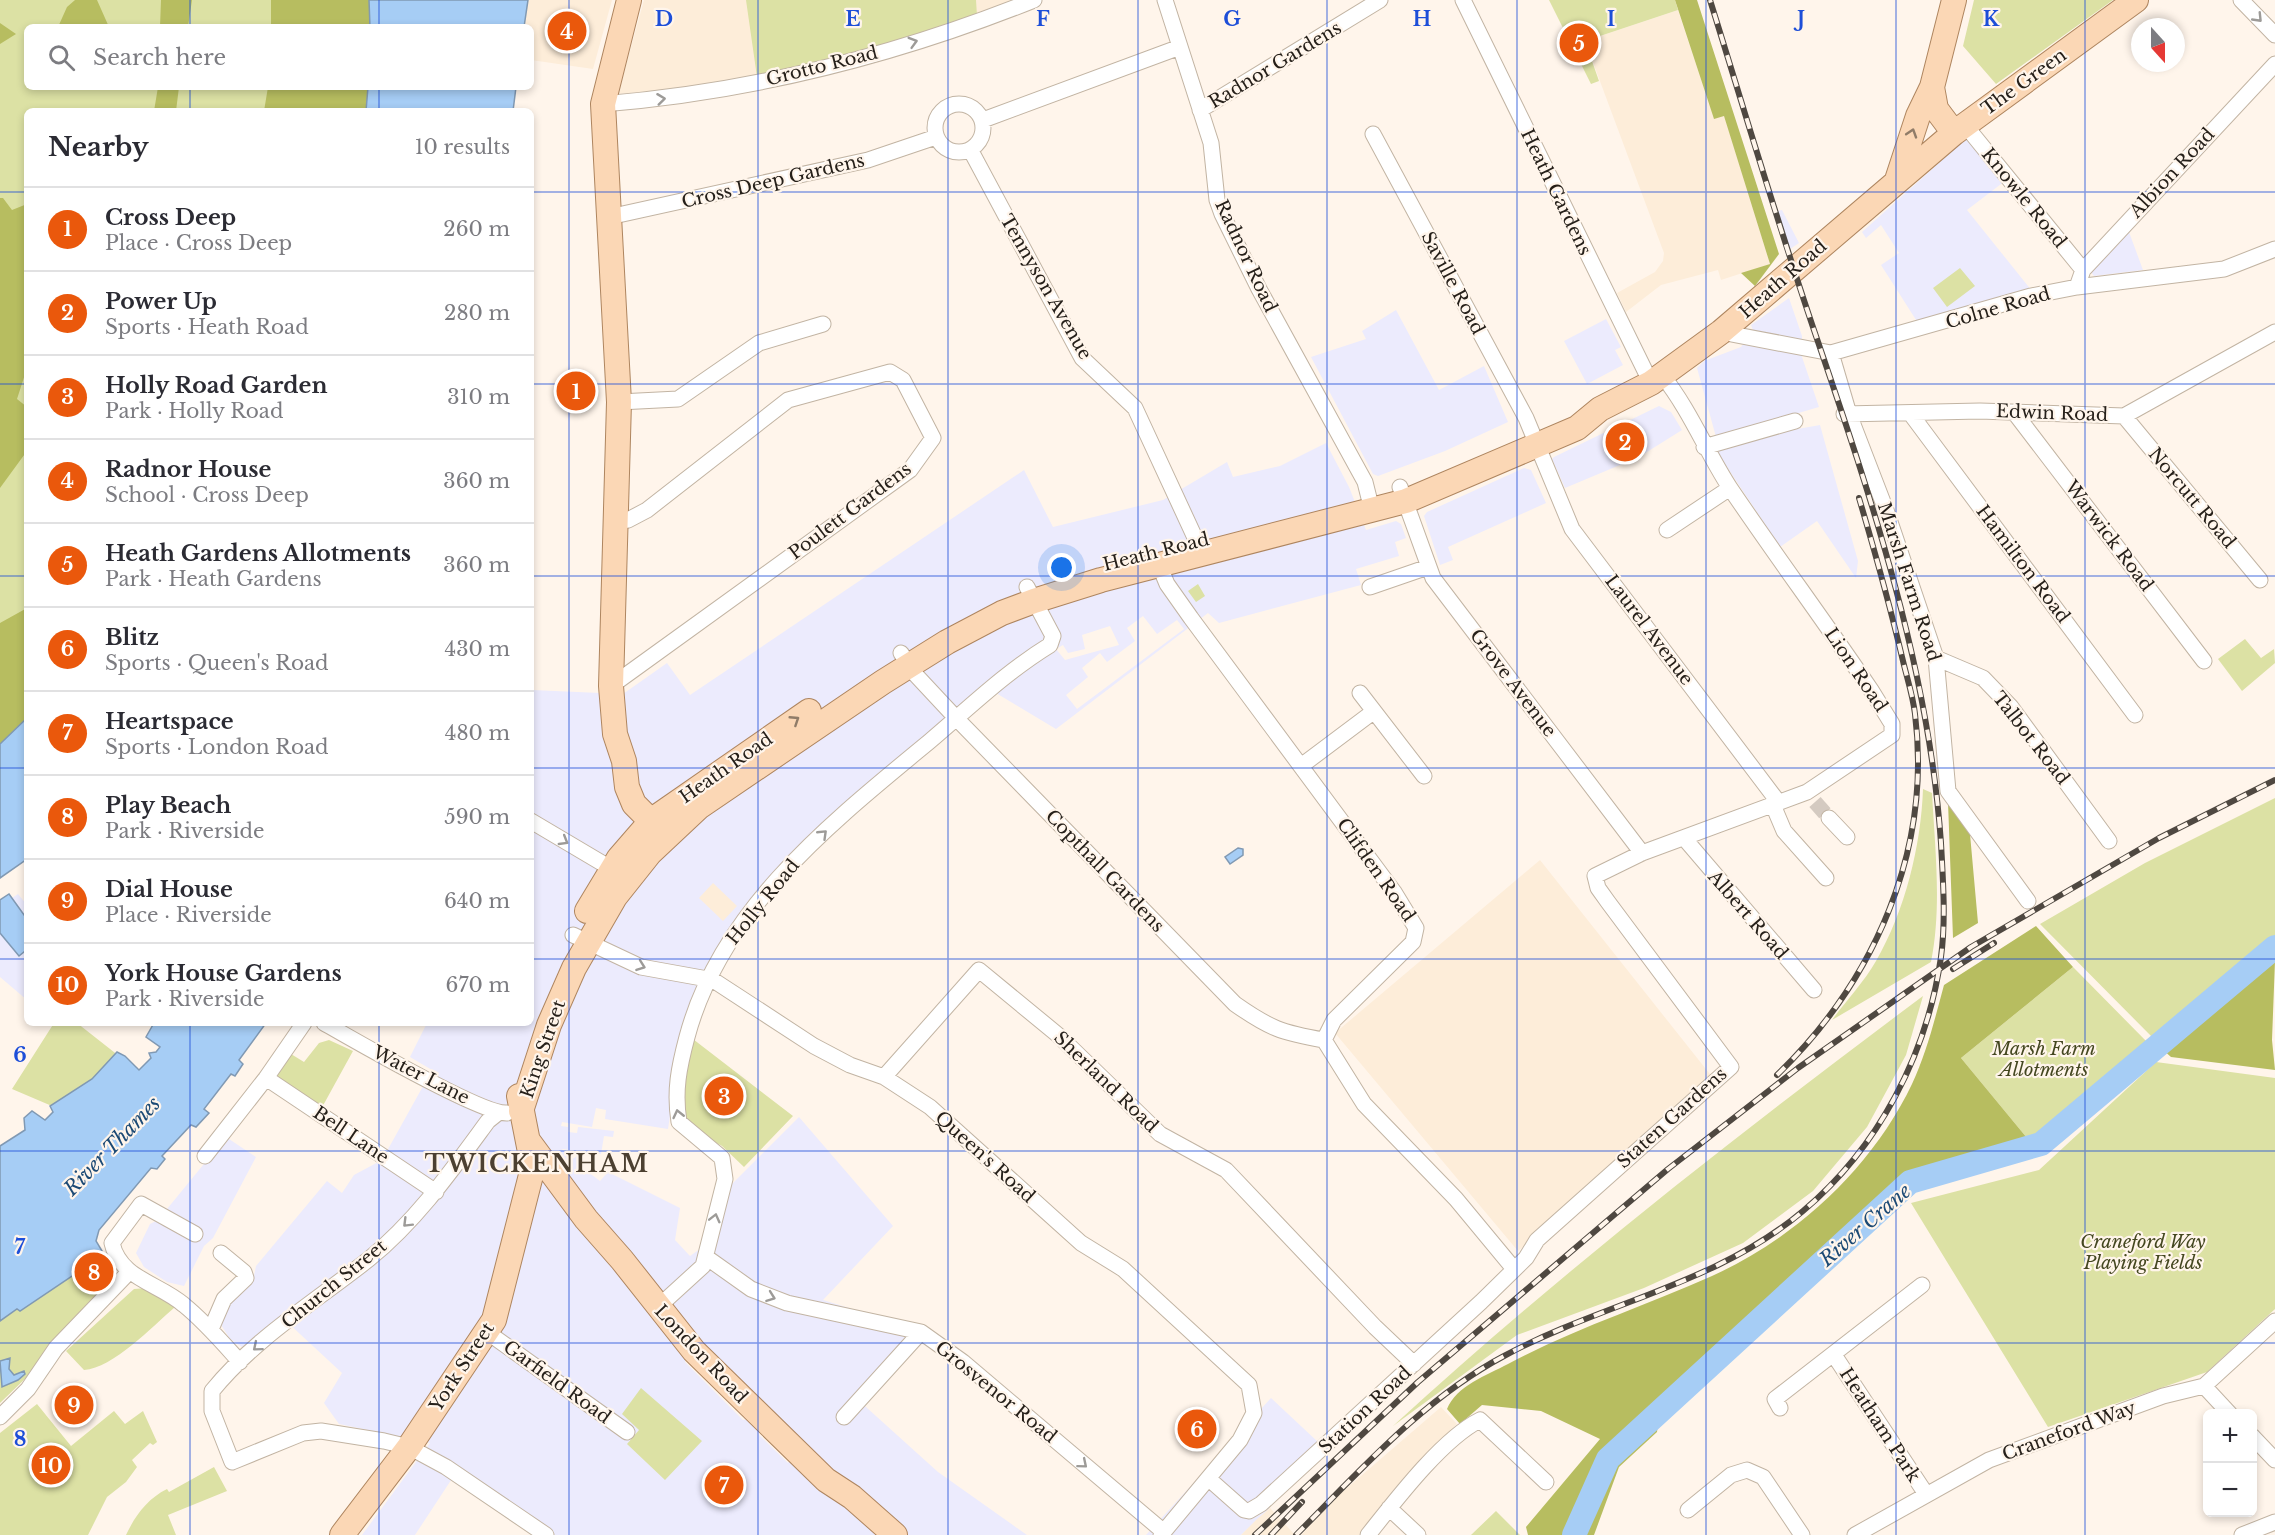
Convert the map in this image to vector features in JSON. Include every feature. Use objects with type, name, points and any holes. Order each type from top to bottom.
[{"type":"main road","points":[[629,0],[603,104],[619,402],[611,686],[615,734],[624,761],[641,783],[659,828]]},
{"type":"main road","points":[[1897,180],[1918,116],[1932,87],[1954,0]]},
{"type":"main road","name":"The Green","points":[[1960,129],[2136,0]]},
{"type":"main road","points":[[1932,87],[1936,109],[1960,129]]},
{"type":"main road","name":"Heath Road","points":[[659,828],[699,807],[905,659],[966,632],[1063,575],[1201,549],[1403,494],[1534,440],[1577,428],[1600,409],[1656,379],[1721,332],[1897,180],[1960,129]]},
{"type":"main road","name":"Heath Road","points":[[1030,593],[1160,567],[1201,549]]},
{"type":"main road","name":"King Street","points":[[510,1112],[527,1040],[580,938],[612,869],[659,828]]},
{"type":"main road","name":"King Street","points":[[580,938],[615,897],[659,828]]},
{"type":"main road","name":"London Road","points":[[510,1112],[527,1140],[586,1219],[622,1260],[657,1308],[711,1369],[826,1480],[871,1535]]},
{"type":"main road","name":"London Road","points":[[527,1140],[531,1175],[555,1200],[586,1219]]},
{"type":"main road","name":"York Street","points":[[342,1535],[409,1447],[487,1332],[500,1304],[531,1175]]},
{"type":"main road","name":"London Road","points":[[826,1480],[852,1497],[895,1535]]},
{"type":"street","name":"Grotto Road","points":[[603,104],[702,93],[764,81],[914,42],[1034,0]]},
{"type":"street","name":"Radnor Road","points":[[1165,0],[1211,143],[1217,200],[1222,214],[1270,308],[1365,482],[1370,503]]},
{"type":"street","name":"Radnor Gardens","points":[[1200,110],[1380,0]]},
{"type":"street","name":"Heath Gardens","points":[[1462,0],[1656,379]]},
{"type":"street","points":[[2241,0],[2275,35]]},
{"type":"street","points":[[982,120],[1180,47]]},
{"type":"street","name":"Albion Road","points":[[2077,287],[2083,270],[2275,64]]},
{"type":"street","points":[[947,105],[969,106],[982,120],[984,132],[982,140],[971,151],[953,152],[936,137],[935,125],[940,113],[947,105]]},
{"type":"street","name":"Knowle Road","points":[[1960,129],[2083,270]]},
{"type":"street","name":"Saville Road","points":[[1373,134],[1534,440]]},
{"type":"street","name":"Cross Deep Gardens","points":[[609,218],[868,160],[936,137]]},
{"type":"street","name":"Tennyson Avenue","points":[[971,151],[1082,358],[1135,408],[1201,549]]},
{"type":"street","name":"Colne Road","points":[[1721,332],[1831,353],[2031,296],[2077,287],[2224,269],[2275,249]]},
{"type":"street","points":[[619,402],[678,399],[759,343],[823,324]]},
{"type":"street","name":"Edwin Road","points":[[1847,414],[2014,412],[2124,416],[2275,332]]},
{"type":"street","name":"Marsh Farm Road","points":[[1831,353],[1847,414],[1886,510],[1936,658],[1948,791],[2028,901]]},
{"type":"street","name":"Poulett Gardens","points":[[611,686],[910,470],[933,438],[903,380],[890,372],[788,400],[647,510],[628,520],[615,522]]},
{"type":"street","name":"Lion Road","points":[[1642,853],[1776,804],[1811,797],[1892,735],[1892,724],[1704,447],[1690,413],[1656,379]]},
{"type":"street","name":"Warwick Road","points":[[2014,412],[2204,661]]},
{"type":"street","name":"Hamilton Road","points":[[1910,413],[2135,716]]},
{"type":"street","name":"Norcutt Road","points":[[2124,416],[2260,580]]},
{"type":"street","points":[[1704,447],[1796,421]]},
{"type":"street","name":"Laurel Avenue","points":[[1534,440],[1572,528],[1776,804],[1784,831],[1826,878]]},
{"type":"street","points":[[1667,530],[1731,488]]},
{"type":"street","name":"Grove Avenue","points":[[1403,494],[1433,578],[1642,853]]},
{"type":"street","name":"Clifden Road","points":[[1160,567],[1179,601],[1394,892],[1416,928],[1413,942],[1342,1012],[1324,1040]]},
{"type":"street","points":[[1370,587],[1428,567]]},
{"type":"street","name":"Holly Road","points":[[657,1308],[703,1266],[725,1179],[725,1163],[718,1154],[679,1122],[675,1096],[693,1016],[708,978],[745,919],[793,863],[843,815],[1020,663],[1053,641],[1030,593]]},
{"type":"street","name":"Talbot Road","points":[[1936,658],[1983,678],[2011,707],[2109,841]]},
{"type":"street","name":"Copthall Gardens","points":[[905,659],[956,718],[1234,1004],[1265,1025],[1283,1033],[1324,1040]]},
{"type":"street","points":[[1360,693],[1424,776]]},
{"type":"street","points":[[1301,766],[1373,712]]},
{"type":"street","points":[[1829,818],[1847,837]]},
{"type":"street","points":[[534,823],[612,869]]},
{"type":"street","name":"Albert Road","points":[[1684,838],[1814,990]]},
{"type":"street","name":"Staten Gardens","points":[[1514,1269],[1526,1258],[1537,1240],[1731,1067],[1598,888],[1595,876],[1642,853]]},
{"type":"street","name":"Queen's Road","points":[[580,938],[641,968],[708,978],[814,1046],[850,1065],[884,1077],[930,1107],[1081,1244],[1123,1269],[1249,1385],[1254,1413],[1240,1440],[1163,1534]]},
{"type":"street","name":"Sherland Road","points":[[884,1077],[979,970],[1058,1035],[1160,1134],[1226,1170],[1375,1327],[1414,1364]]},
{"type":"street","points":[[205,1156],[266,1078],[302,1026]]},
{"type":"street","name":"Water Lane","points":[[329,1026],[359,1044],[510,1112]]},
{"type":"street","points":[[1324,1040],[1364,1104],[1456,1199],[1514,1269]]},
{"type":"street","name":"Bell Lane","points":[[266,1078],[435,1192]]},
{"type":"street","name":"Church Street","points":[[409,1447],[321,1431],[303,1433],[232,1462],[212,1411],[212,1391],[240,1362],[370,1258],[435,1192],[488,1121],[510,1112]]},
{"type":"street","points":[[195,1234],[141,1204],[112,1243],[116,1257],[129,1272],[182,1302],[211,1329],[240,1362]]},
{"type":"street","points":[[211,1329],[224,1299],[246,1278],[244,1272],[221,1253]]},
{"type":"street","name":"Grosvenor Road","points":[[706,1257],[751,1289],[787,1303],[921,1332],[972,1369],[1163,1534]]},
{"type":"street","name":"Station Road","points":[[1209,1479],[1244,1509],[1256,1509],[1311,1461],[1514,1269]]},
{"type":"street","points":[[0,1417],[28,1389],[56,1348],[129,1272]]},
{"type":"street","name":"Heatham Park","points":[[1780,1408],[1775,1399],[1922,1285]]},
{"type":"street","name":"Craneford Way","points":[[1855,1535],[1989,1461],[2063,1431],[2163,1396],[2204,1386],[2275,1321]]},
{"type":"street","name":"Garfield Road","points":[[487,1332],[627,1432]]},
{"type":"street","points":[[844,1417],[921,1332]]},
{"type":"street","name":"Heatham Park","points":[[1834,1355],[1926,1494]]},
{"type":"street","points":[[2204,1386],[2226,1409]]},
{"type":"street","points":[[1368,1535],[1389,1508],[1449,1443],[1467,1426],[1480,1420],[1546,1482]]},
{"type":"street","points":[[2257,1440],[2275,1460]]},
{"type":"street","points":[[409,1447],[446,1467],[546,1535]]},
{"type":"street","points":[[1688,1509],[1731,1475],[1746,1470],[1763,1477],[1802,1535]]},
{"type":"street","points":[[1389,1508],[1418,1535]]},
{"type":"street","points":[[2242,1535],[2275,1522]]},
{"type":"shaded area","points":[[528,0],[612,0],[593,69],[534,60],[534,24],[524,24]]},
{"type":"shaded area","points":[[644,0],[1017,0],[935,31],[713,86],[618,94]]},
{"type":"shaded area","points":[[1678,10],[1714,118],[1724,115],[1770,264],[1721,280],[1718,270],[1661,285],[1626,312],[1617,293],[1655,272],[1663,261],[1664,253],[1585,41]]},
{"type":"shaded area","points":[[1969,136],[2005,181],[1967,210],[2032,291],[1918,323],[1881,265],[1899,253],[1881,225],[1866,238],[1862,232]]},
{"type":"shaded area","points":[[1782,210],[1799,243],[1790,249],[1778,211]]},
{"type":"shaded area","points":[[2129,232],[2143,270],[2094,276],[2091,272]]},
{"type":"shaded area","points":[[1789,298],[1802,336],[1802,357],[1819,407],[1716,437],[1697,368],[1704,361],[1741,347],[1753,330],[1751,325]]},
{"type":"shaded area","points":[[1396,310],[1439,390],[1484,366],[1508,422],[1445,451],[1378,476],[1373,474],[1311,357],[1366,339],[1362,331]]},
{"type":"shaded area","points":[[1606,319],[1621,347],[1615,350],[1623,365],[1587,384],[1564,341]]},
{"type":"shaded area","points":[[1659,406],[1671,412],[1682,430],[1639,457],[1565,488],[1552,459],[1554,457]]},
{"type":"shaded area","points":[[1820,425],[1858,561],[1856,578],[1817,521],[1780,547],[1715,449],[1764,435]]},
{"type":"shaded area","points":[[1326,443],[1349,487],[1366,530],[1396,521],[1401,524],[1406,538],[1395,542],[1399,556],[1356,569],[1361,585],[1219,623],[1208,613],[1056,729],[991,690],[792,867],[745,921],[682,1038],[668,1129],[605,1119],[606,1110],[596,1108],[592,1127],[562,1122],[561,1126],[568,1127],[568,1132],[577,1133],[578,1127],[614,1131],[613,1137],[604,1136],[601,1154],[562,1149],[571,1160],[577,1156],[585,1165],[579,1170],[584,1175],[588,1172],[600,1181],[608,1172],[680,1208],[675,1240],[690,1256],[707,1244],[728,1188],[799,1117],[893,1226],[823,1300],[918,1329],[856,1398],[938,1472],[1027,1535],[555,1535],[459,1468],[415,1535],[362,1535],[430,1443],[339,1424],[324,1403],[342,1373],[286,1321],[242,1347],[230,1339],[218,1320],[224,1304],[253,1281],[256,1266],[327,1181],[342,1193],[354,1175],[382,1160],[432,1070],[410,1057],[426,1026],[534,1026],[534,690],[623,694],[667,663],[690,695],[1024,470],[1053,527],[1163,500],[1227,462],[1233,477],[1280,466]],"holes":[[[1143,616],[1157,634],[1177,620],[1184,629],[1077,709],[1066,695],[1088,677],[1082,668],[1100,653],[1107,662],[1135,641],[1127,628]],[[1110,626],[1119,645],[1065,660],[1056,649],[1063,645],[1068,653],[1085,649],[1082,635]],[[685,1356],[749,1419],[743,1420],[685,1362]],[[761,1430],[790,1460],[788,1463],[758,1434]]]},
{"type":"shaded area","points":[[1524,468],[1531,470],[1546,503],[1448,547],[1453,560],[1440,565],[1424,516],[1427,512]]},
{"type":"shaded area","points":[[1540,860],[1713,1078],[1518,1251],[1335,1033]]},
{"type":"shaded area","points":[[713,883],[737,906],[723,921],[699,898]]},
{"type":"shaded area","points":[[18,894],[24,901],[24,997],[0,977],[0,906]]},
{"type":"shaded area","points":[[226,1137],[256,1157],[213,1238],[204,1246],[184,1286],[167,1282],[144,1267],[136,1253],[150,1224],[158,1220]]},
{"type":"shaded area","points":[[1271,1398],[1318,1442],[1260,1499],[1270,1508],[1241,1535],[1146,1535]]},
{"type":"shaded area","points":[[1441,1407],[1457,1424],[1396,1487],[1359,1535],[1301,1535],[1340,1494]]},
{"type":"shaded area","points":[[1270,1508],[1295,1535],[1241,1535],[1256,1520]]},
{"type":"green space","points":[[0,0],[357,0],[357,24],[24,24],[24,90],[348,90],[344,108],[24,108],[24,706],[0,731]]},
{"type":"green space","points":[[75,0],[97,0],[108,24],[59,24],[67,7]]},
{"type":"green space","points":[[161,0],[192,0],[188,24],[160,24]]},
{"type":"green space","points":[[271,0],[378,0],[377,24],[271,24]]},
{"type":"green space","points":[[746,0],[976,0],[977,16],[935,31],[757,77]]},
{"type":"green space","points":[[1549,0],[1675,0],[1678,10],[1585,41],[1599,81],[1591,84]]},
{"type":"green space","points":[[1675,0],[1697,0],[1779,254],[1755,286],[1741,273],[1770,264],[1724,116],[1714,119]]},
{"type":"green space","points":[[1974,0],[2113,0],[1996,84],[1963,46]]},
{"type":"green space","points":[[0,23],[16,34],[0,44]]},
{"type":"green space","points":[[158,90],[179,90],[176,108],[154,108]]},
{"type":"green space","points":[[268,90],[373,90],[371,108],[264,108]]},
{"type":"green space","points":[[0,198],[3,198],[12,210],[24,205],[24,377],[17,399],[24,405],[24,455],[0,488]]},
{"type":"green space","points":[[1960,268],[1975,286],[1947,307],[1933,288]]},
{"type":"green space","points":[[1198,584],[1205,596],[1196,602],[1188,591]]},
{"type":"green space","points":[[24,610],[24,734],[0,764],[0,623]]},
{"type":"green space","points":[[2245,639],[2261,658],[2274,649],[2275,663],[2242,691],[2218,659]]},
{"type":"green space","points":[[1923,789],[1932,793],[1936,857],[1936,920],[1931,962],[1832,1020],[1871,969],[1895,921],[1910,878],[1915,855]]},
{"type":"green space","points":[[2275,798],[2275,936],[2154,1039],[2040,924],[2145,863]]},
{"type":"green space","points":[[1948,802],[1970,834],[1978,923],[1953,938]]},
{"type":"green space","points":[[2036,926],[2073,967],[1961,1058],[2027,1138],[1906,1178],[1660,1407],[1657,1432],[1619,1467],[1594,1535],[1528,1535],[1526,1527],[1600,1439],[1541,1411],[1482,1405],[1460,1424],[1447,1409],[1451,1401],[1473,1382],[1533,1351],[1712,1276],[1773,1242],[1802,1221],[1853,1172],[1876,1144],[1895,1115],[1922,1060],[1944,985]]},
{"type":"green space","points":[[2275,961],[2272,1040],[2275,1070],[2171,1057],[2162,1049]]},
{"type":"green space","name":"Marsh Farm Allotments","points":[[2073,967],[2148,1043],[2042,1132],[2027,1138],[1961,1058]]},
{"type":"green space","points":[[1923,996],[1906,1055],[1867,1127],[1813,1191],[1743,1243],[1644,1288],[1517,1335],[1393,1426],[1521,1313],[1653,1204]]},
{"type":"green space","points":[[52,1026],[81,1026],[138,1071],[73,1115],[12,1089]]},
{"type":"green space","points":[[689,1036],[793,1116],[744,1167],[722,1146],[690,1128],[684,1119],[681,1082]]},
{"type":"green space","points":[[329,1040],[353,1051],[320,1111],[274,1078],[291,1054],[304,1062],[319,1043]]},
{"type":"green space","name":"Craneford Way Playing Fields","points":[[2156,1062],[2275,1078],[2275,1309],[2207,1372],[2048,1427],[1911,1203],[2039,1170]]},
{"type":"green space","points":[[87,1266],[92,1266],[105,1279],[103,1288],[29,1375],[0,1403],[0,1321],[17,1309],[20,1311]]},
{"type":"green space","points":[[147,1288],[175,1307],[119,1354],[95,1368],[84,1370],[66,1351],[134,1289]]},
{"type":"green space","points":[[641,1388],[702,1441],[665,1480],[627,1444],[639,1430],[622,1414]]},
{"type":"green space","points":[[37,1404],[71,1446],[114,1411],[125,1424],[143,1411],[157,1442],[153,1445],[150,1443],[132,1460],[137,1467],[126,1482],[107,1497],[88,1535],[0,1535],[0,1433]]},
{"type":"green space","points":[[214,1467],[227,1491],[168,1515],[176,1535],[126,1535],[133,1521],[153,1498],[167,1489],[169,1492]]},
{"type":"green space","points":[[1496,1511],[1520,1535],[1471,1535]]},
{"type":"water","points":[[369,0],[528,0],[524,24],[370,24]]},
{"type":"water","points":[[368,90],[516,90],[513,108],[366,108]]},
{"type":"water","points":[[24,721],[24,861],[0,878],[0,744]]},
{"type":"water","points":[[1238,848],[1243,849],[1243,855],[1230,864],[1225,857]]},
{"type":"water","points":[[9,894],[24,915],[24,952],[19,956],[0,933],[0,900]]},
{"type":"water","name":"River Thames","points":[[152,1026],[264,1026],[239,1060],[243,1064],[235,1076],[231,1074],[204,1109],[209,1113],[196,1127],[191,1125],[162,1156],[165,1159],[157,1169],[151,1168],[99,1230],[96,1241],[102,1251],[100,1253],[115,1269],[105,1279],[92,1266],[87,1266],[20,1311],[17,1309],[0,1321],[0,1146],[25,1130],[24,1118],[32,1111],[45,1120],[53,1112],[50,1106],[92,1079],[117,1052],[125,1056],[139,1070],[151,1058],[149,1053],[156,1052],[160,1047],[146,1037]]},
{"type":"water","points":[[10,1358],[9,1369],[14,1375],[24,1371],[25,1374],[2,1387],[0,1361]]},
{"type":"waterway","name":"River Crane","points":[[1574,1535],[1608,1459],[1910,1182],[2041,1144],[2275,947]]},
{"type":"tunnel","points":[[1815,802],[1829,818]]},
{"type":"railway","points":[[1296,1535],[1419,1415],[1474,1373],[1541,1338],[1658,1291],[1734,1257],[1769,1236],[1803,1211],[1830,1186],[1876,1129],[1911,1064],[1934,993],[1941,957],[1943,929],[1941,843],[1924,713],[1911,649],[1877,523],[1788,252],[1710,0]]},
{"type":"railway","points":[[1777,1075],[1812,1038],[1842,998],[1868,955],[1889,910],[1905,863],[1914,814],[1918,765],[1914,707],[1888,599],[1859,498]]},
{"type":"railway","points":[[1255,1535],[1418,1382],[1668,1169],[1798,1068],[1971,947],[2159,838],[2275,780]]},
{"type":"railway","points":[[1953,969],[1994,943]]},
{"type":"railway","points":[[1271,1535],[1302,1502]]},
{"type":"place","name":"Radnor House","points":[[567,31]]},
{"type":"place","name":"Heath Gardens Allotments","points":[[1579,43]]},
{"type":"place","name":"Cross Deep","points":[[576,391]]},
{"type":"place","name":"Power Up","points":[[1625,442]]},
{"type":"place","name":"Holly Road Garden","points":[[724,1096]]},
{"type":"place","name":"Play Beach","points":[[94,1272]]},
{"type":"place","name":"Dial House","points":[[74,1405]]},
{"type":"place","name":"Blitz","points":[[1197,1429]]},
{"type":"place","name":"York House Gardens","points":[[51,1465]]},
{"type":"place","name":"Heartspace","points":[[724,1485]]},
{"type":"district","name":"TWICKENHAM","points":[[537,1164]]}]
